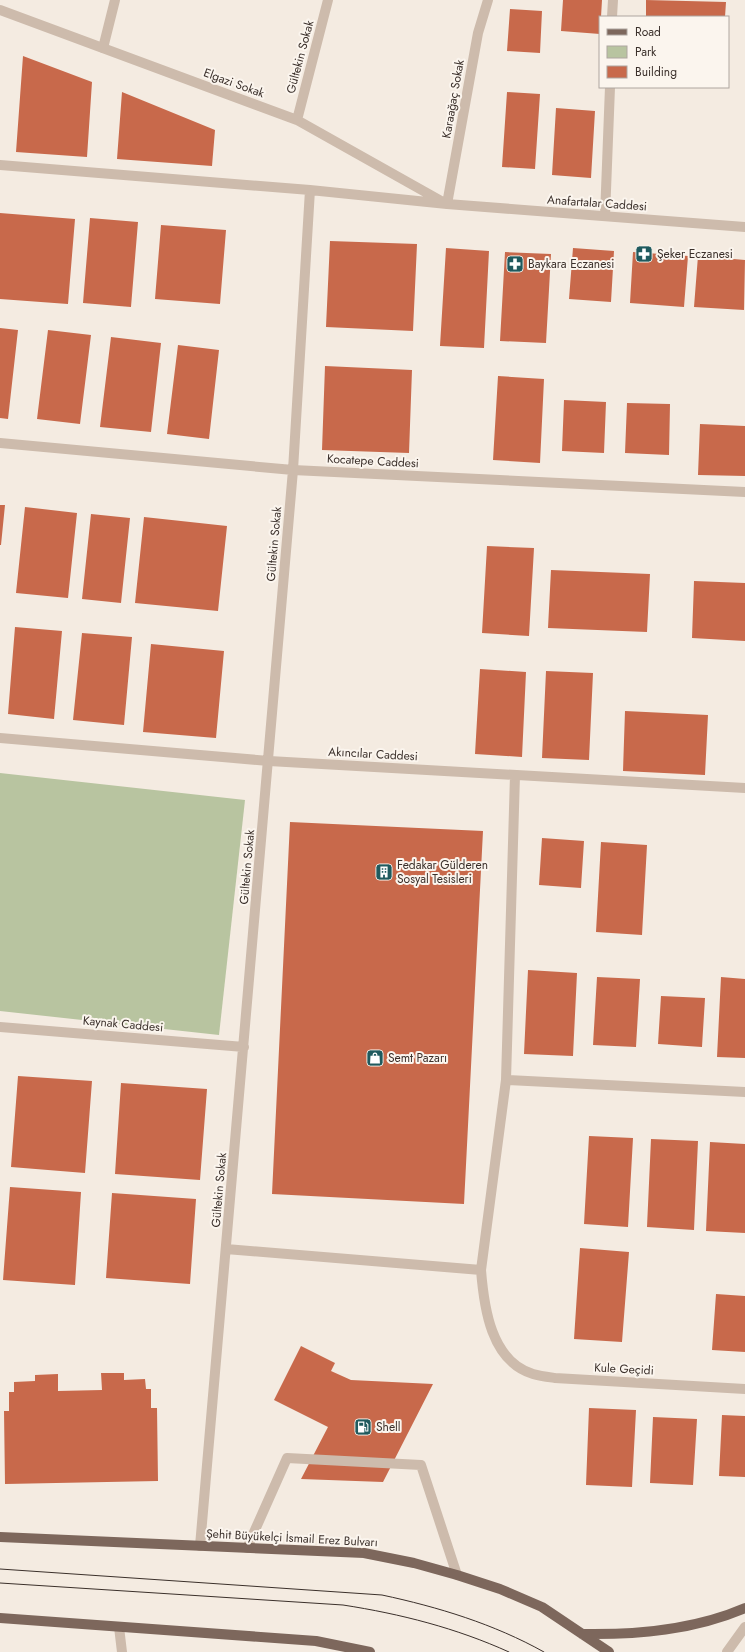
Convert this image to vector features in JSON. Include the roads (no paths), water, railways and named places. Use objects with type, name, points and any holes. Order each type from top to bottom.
[{"type":"main road","name":"Şehit Büyükelçi İsmail Erez Bulvarı","points":[[0,1537],[364,1553],[414,1563],[458,1575],[500,1589],[542,1607],[609,1652]]},
{"type":"main road","points":[[582,1634],[614,1635],[677,1628],[708,1621],[745,1608]]},
{"type":"main road","points":[[0,1618],[316,1641],[370,1652]]},
{"type":"main road","points":[[316,1641],[338,1652]]},
{"type":"street","points":[[103,48],[115,0]]},
{"type":"street","name":"Gültekin Sokak","points":[[297,120],[328,0]]},
{"type":"street","name":"Karaağaç Sokak","points":[[447,204],[478,33],[488,0]]},
{"type":"street","points":[[612,16],[613,0]]},
{"type":"street","name":"Elgazi Sokak","points":[[0,10],[297,120],[447,204]]},
{"type":"street","points":[[604,216],[610,88]]},
{"type":"street","name":"Anafartalar Caddesi","points":[[0,165],[310,190],[447,204],[745,227]]},
{"type":"street","name":"Gültekin Sokak","points":[[200,1546],[293,470],[310,190]]},
{"type":"street","name":"Kocatepe Caddesi","points":[[0,443],[293,470],[745,492]]},
{"type":"street","name":"Akıncılar Caddesi","points":[[0,738],[269,761],[745,788]]},
{"type":"street","points":[[226,1249],[480,1270],[506,1080],[515,775]]},
{"type":"street","name":"Kaynak Caddesi","points":[[0,1027],[244,1047]]},
{"type":"street","points":[[506,1080],[745,1092]]},
{"type":"street","name":"Kule Geçidi","points":[[480,1270],[483,1298],[491,1327],[498,1344],[507,1357],[518,1367],[533,1374],[555,1378],[745,1389]]},
{"type":"street","points":[[247,1548],[287,1458],[421,1465],[458,1575]]},
{"type":"street","points":[[119,1627],[122,1652]]},
{"type":"street","points":[[726,1652],[745,1627]]},
{"type":"tram line","points":[[0,1569],[382,1595],[445,1611],[486,1625],[544,1652]]},
{"type":"tram line","points":[[0,1583],[343,1605],[407,1617],[469,1636],[509,1652]]},
{"type":"place","name":"Şeker Eczanesi","points":[[644,254]]},
{"type":"place","name":"Baykara Eczanesi","points":[[515,264]]},
{"type":"place","name":"Fedakar Gülderen Sosyal Tesisleri","points":[[384,872]]},
{"type":"place","name":"Semt Pazarı","points":[[375,1058]]},
{"type":"place","name":"Shell","points":[[363,1427]]}]
